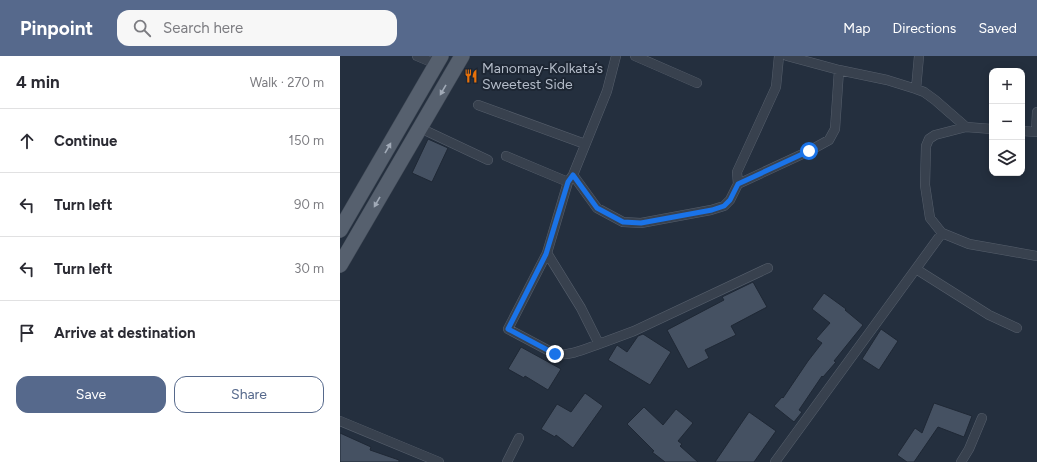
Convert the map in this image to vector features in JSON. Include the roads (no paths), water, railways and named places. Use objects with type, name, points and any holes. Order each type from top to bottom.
[{"type":"main road","points":[[340,265],[462,56]]},
{"type":"main road","points":[[340,230],[439,60]]},
{"type":"street","points":[[417,56],[439,60]]},
{"type":"street","points":[[616,56],[607,91],[571,179],[546,254],[508,329],[555,354],[569,354],[634,331],[768,268]]},
{"type":"street","points":[[634,56],[697,83]]},
{"type":"street","points":[[506,156],[571,179],[597,208],[623,222],[641,223],[712,210],[724,206],[730,200],[738,184],[737,172],[776,87],[779,56]]},
{"type":"street","points":[[788,56],[839,70],[887,80],[924,92],[966,127]]},
{"type":"street","points":[[916,89],[919,56]]},
{"type":"street","points":[[738,184],[829,140],[835,128],[839,70]]},
{"type":"street","points":[[478,105],[585,144]]},
{"type":"street","points":[[1025,131],[1036,132],[1037,112]]},
{"type":"street","points":[[989,129],[966,127],[935,135],[929,139],[926,146],[925,186],[930,218],[942,234],[970,244],[1037,256]]},
{"type":"street","points":[[420,128],[488,160]]},
{"type":"street","points":[[775,462],[942,234]]},
{"type":"street","points":[[546,254],[581,308],[598,344]]},
{"type":"street","points":[[916,269],[988,315],[1017,328]]},
{"type":"street","points":[[961,462],[970,449],[982,418]]},
{"type":"street","points":[[340,421],[438,462]]},
{"type":"street","points":[[507,462],[519,438]]},
{"type":"place","name":"Manomay-Kolkata’s Sweetest Side","points":[[471,76]]}]
